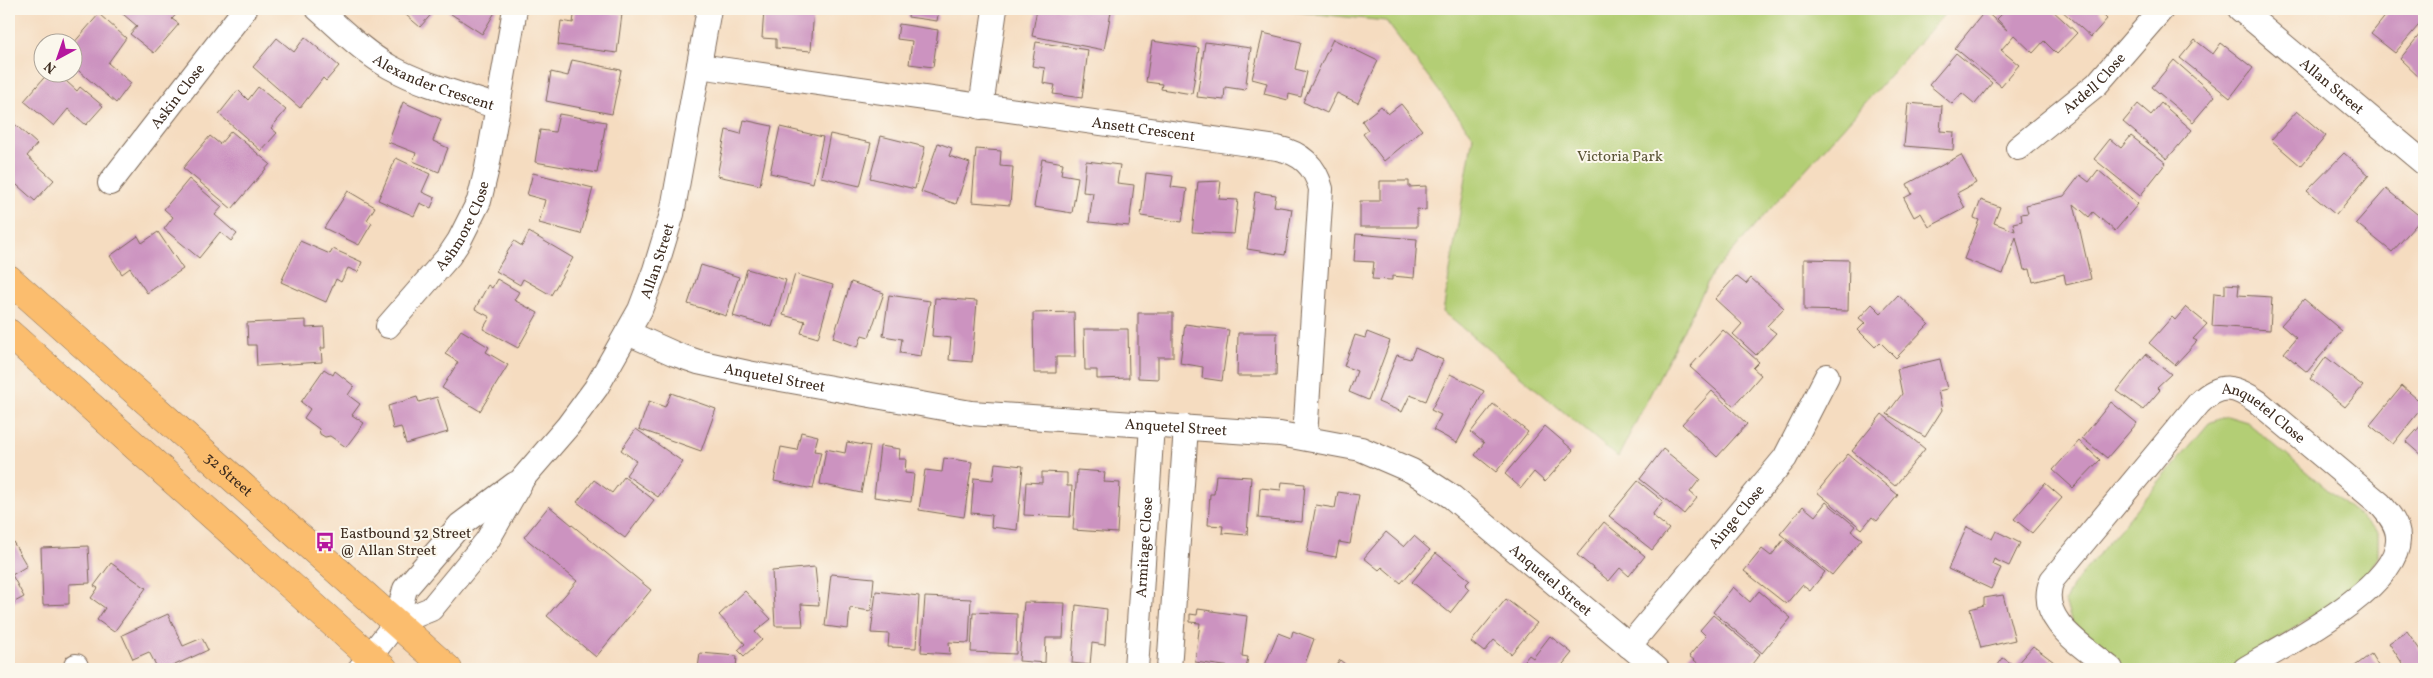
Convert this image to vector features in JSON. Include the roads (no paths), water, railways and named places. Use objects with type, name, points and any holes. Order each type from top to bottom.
[{"type":"main road","name":"32 Street","points":[[9,279],[448,669]]},
{"type":"main road","points":[[9,333],[371,665]]},
{"type":"street","name":"Askin Close","points":[[110,183],[245,9]]},
{"type":"street","name":"Alexander Crescent","points":[[318,9],[364,49],[389,66],[419,80],[498,106],[516,9]]},
{"type":"street","name":"Allan Street","points":[[396,623],[431,610],[486,541],[523,478],[582,408],[611,364],[628,333],[653,277],[672,214],[709,9]]},
{"type":"street","points":[[981,108],[995,9]]},
{"type":"street","name":"Ardell Close","points":[[2018,148],[2097,84],[2162,9]]},
{"type":"street","name":"Allan Street","points":[[2240,9],[2424,163]]},
{"type":"street","name":"Ansett Crescent","points":[[699,66],[981,108],[1277,148],[1298,155],[1314,169],[1322,188],[1305,437]]},
{"type":"street","name":"Ashmore Close","points":[[388,326],[449,256],[468,222],[483,186],[498,106]]},
{"type":"street","name":"Anquetel Street","points":[[628,333],[675,354],[707,364],[949,410],[1305,437],[1361,449],[1412,471],[1468,509],[1657,669]]},
{"type":"street","name":"Ainge Close","points":[[1629,646],[1785,458],[1827,376]]},
{"type":"street","name":"Anquetel Close","points":[[2111,669],[2064,630],[2054,619],[2047,601],[2050,585],[2058,570],[2199,403],[2211,392],[2227,388],[2236,389],[2258,402],[2380,504],[2391,517],[2398,541],[2390,564],[2362,596],[2245,669]]},
{"type":"street","name":"Armitage Close","points":[[1136,669],[1152,425]]},
{"type":"street","points":[[1169,669],[1186,427]]},
{"type":"street","name":"Allan Street","points":[[396,623],[405,589],[460,526],[523,478]]},
{"type":"street","points":[[1142,572],[1176,573]]},
{"type":"street","points":[[371,665],[396,623]]},
{"type":"place","name":"Eastbound 32 Street @ Allan Street","points":[[325,542]]},
{"type":"park label","name":"Victoria Park","points":[[1620,156]]}]
